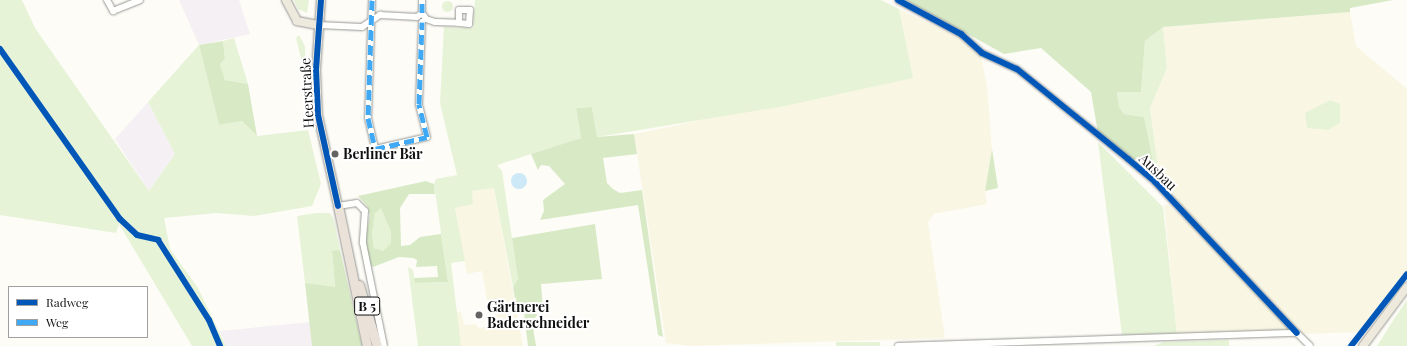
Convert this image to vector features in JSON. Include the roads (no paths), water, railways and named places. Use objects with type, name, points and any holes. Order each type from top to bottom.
[{"type":"highway","name":"B 5","points":[[338,206],[352,266],[367,346]]},
{"type":"highway","name":"B 5","points":[[352,266],[377,346]]},
{"type":"main road","points":[[286,0],[297,21],[318,25]]},
{"type":"main road","name":"Heerstraße","points":[[320,0],[318,25],[318,115],[338,206]]},
{"type":"main road","points":[[1363,346],[1407,287]]},
{"type":"street","points":[[107,0],[113,11],[140,0]]},
{"type":"street","points":[[372,0],[370,23],[368,118],[375,149],[427,136],[419,104],[424,21],[419,15]]},
{"type":"street","points":[[419,15],[422,0]]},
{"type":"street","name":"Ausbau","points":[[898,0],[961,34],[982,53],[1017,68],[1156,182],[1310,346]]},
{"type":"street","points":[[318,25],[362,27],[380,15],[419,15]]},
{"type":"street","points":[[424,21],[458,23]]},
{"type":"street","points":[[338,206],[357,203],[365,211],[363,243],[384,346]]},
{"type":"street","points":[[898,346],[1297,333]]},
{"type":"water","points":[[519,173],[525,175],[527,181],[525,187],[519,189],[513,187],[511,181],[513,175]]},
{"type":"place","name":"Berliner Bär","points":[[335,154]]},
{"type":"place","name":"Gärtnerei Baderschneider","points":[[479,315]]}]
